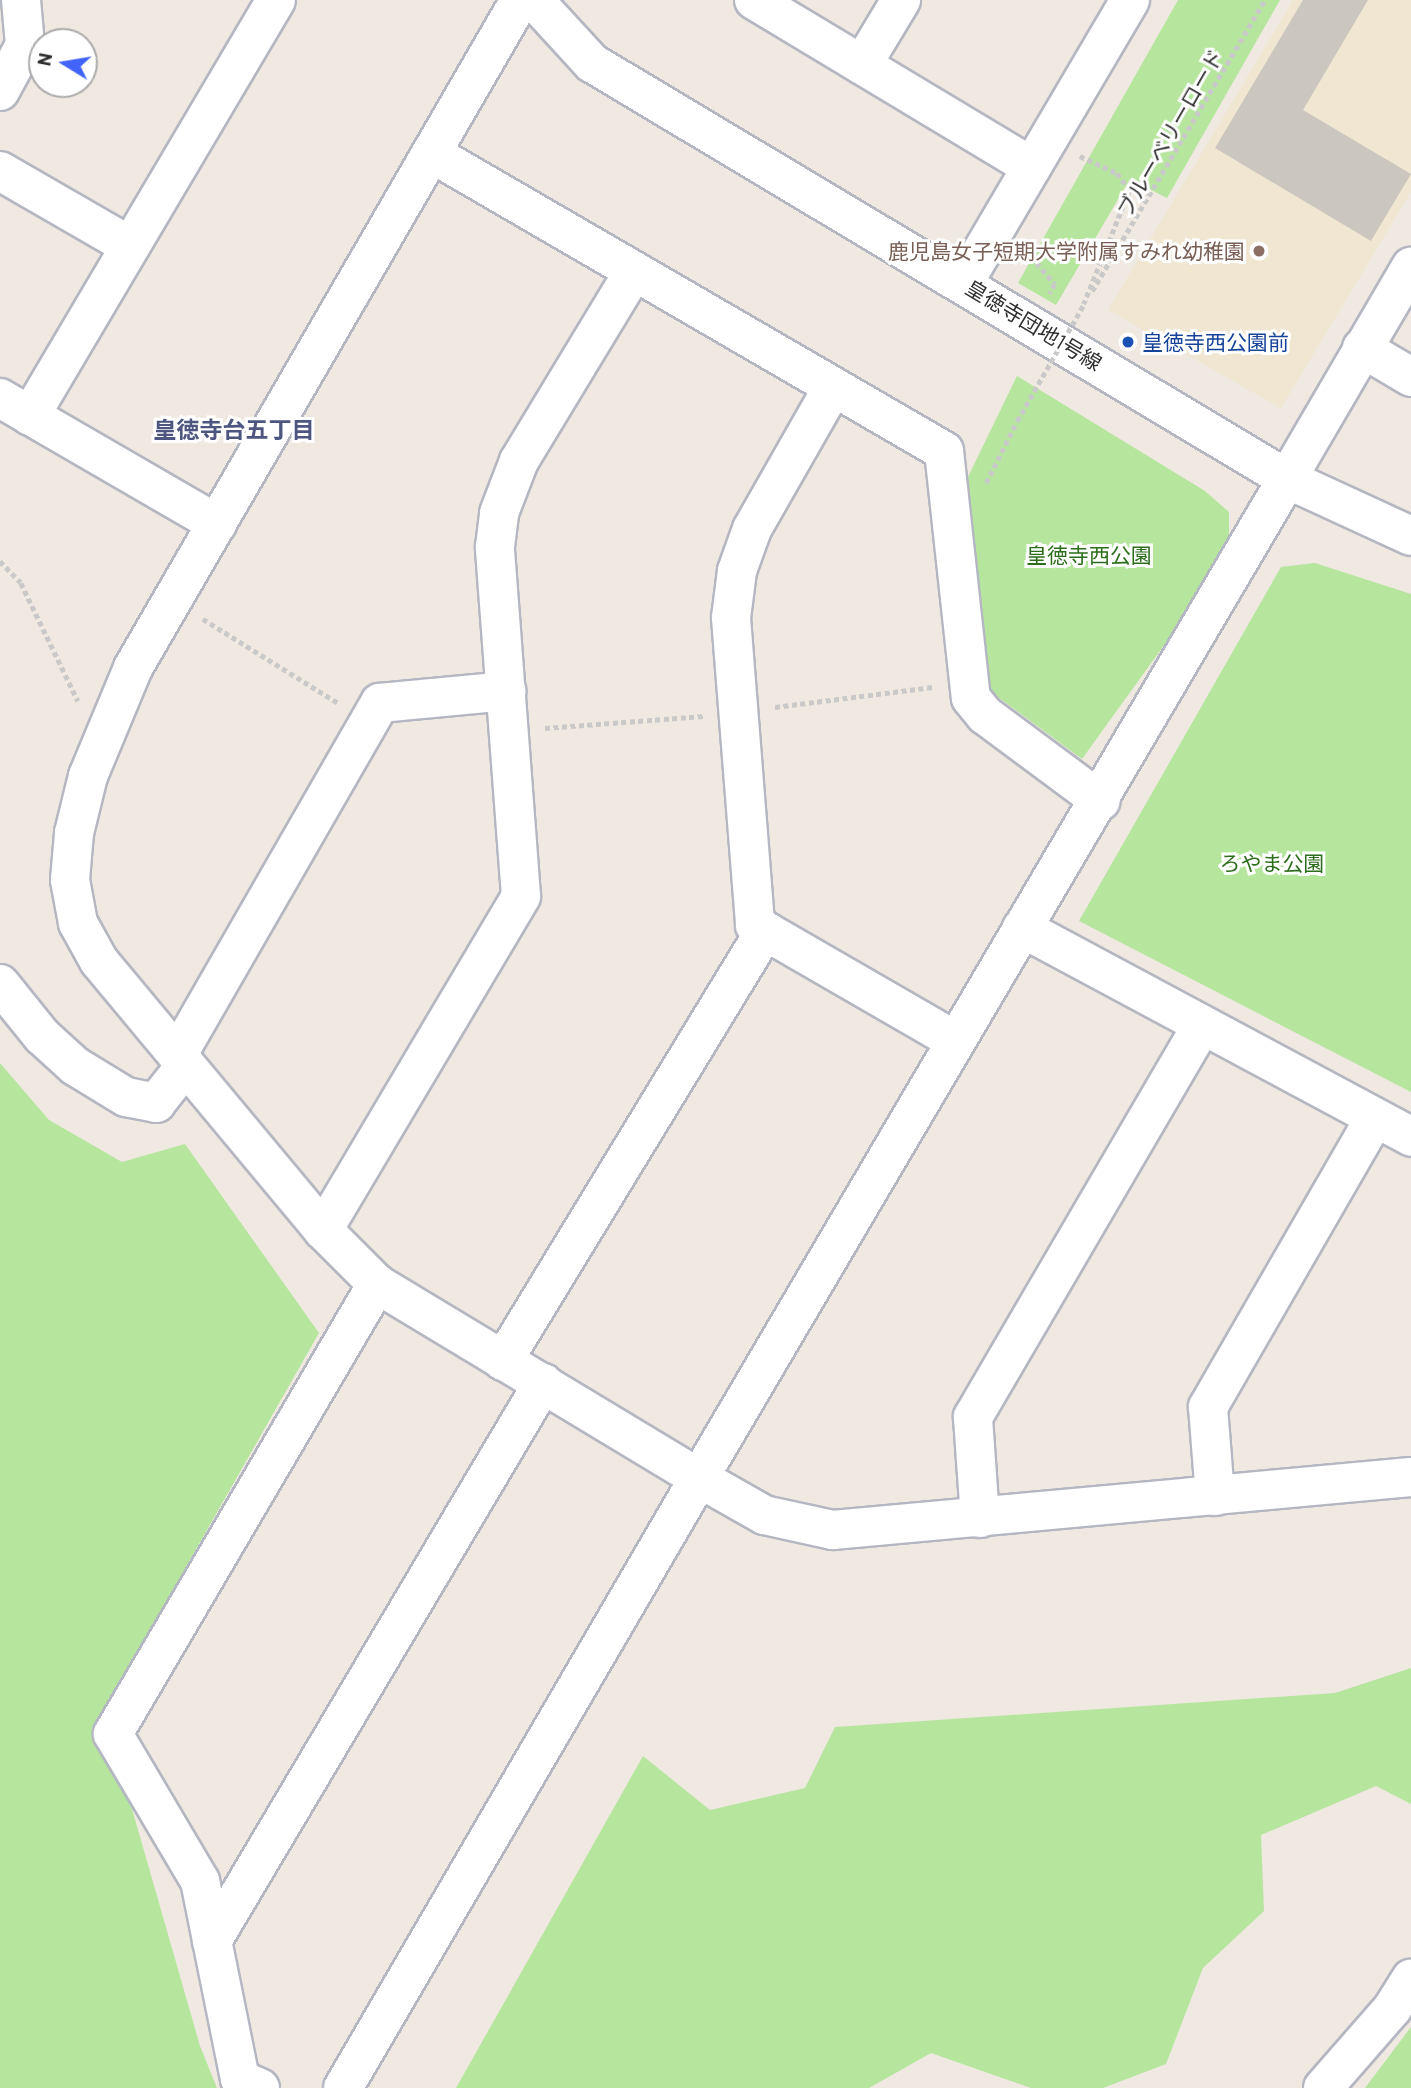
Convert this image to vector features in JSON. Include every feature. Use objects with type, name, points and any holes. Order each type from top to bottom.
[{"type":"street","points":[[0,91],[25,45],[21,0]]},
{"type":"street","points":[[217,524],[15,407],[130,246],[276,0]]},
{"type":"street","points":[[520,0],[217,524],[111,715],[88,776],[70,880],[78,923],[99,961],[323,1230],[377,1284],[764,1515],[803,1527],[878,1528],[1411,1477]]},
{"type":"street","name":"皇徳寺団地1号線","points":[[534,0],[592,63],[964,282],[1287,479],[1346,510],[1411,536]]},
{"type":"street","points":[[754,0],[1032,167]]},
{"type":"street","points":[[862,65],[901,0]]},
{"type":"street","points":[[964,282],[1130,0]]},
{"type":"street","points":[[431,153],[944,451],[971,698],[985,715],[1101,801]]},
{"type":"street","points":[[0,171],[130,246]]},
{"type":"street","points":[[343,2088],[698,1478],[1022,928],[1101,801],[1411,267]]},
{"type":"street","points":[[323,1230],[521,896],[495,547],[499,513],[519,461],[634,271]]},
{"type":"street","points":[[1363,348],[1411,377]]},
{"type":"street","points":[[833,387],[752,529],[737,571],[731,618],[755,925],[956,1041]]},
{"type":"street","points":[[0,984],[34,1028],[67,1059],[126,1097],[156,1104],[380,703],[506,691]]},
{"type":"street","points":[[1022,928],[1411,1138]]},
{"type":"street","points":[[503,1361],[765,931]]},
{"type":"street","points":[[980,1518],[973,1417],[1202,1026]]},
{"type":"street","points":[[1216,1496],[1208,1407],[1375,1118]]},
{"type":"street","points":[[260,2088],[240,2079],[200,1881],[113,1734],[377,1284]]},
{"type":"street","points":[[212,1941],[543,1383]]},
{"type":"street","points":[[1323,2088],[1392,2008],[1411,1978]]},
{"type":"path","name":"ブルーベリーロード","points":[[995,462],[1084,304],[1151,200],[1265,0]]},
{"type":"path","points":[[1070,166],[1077,155],[1117,173],[1130,190],[1084,304]]},
{"type":"path","points":[[1023,247],[1055,284],[1049,295]]},
{"type":"path","points":[[0,561],[20,583],[78,701]]},
{"type":"path","points":[[200,617],[369,722]]},
{"type":"path","points":[[509,731],[739,712],[968,682]]},
{"type":"shaded area","name":"鹿児島女子短期大学附属すみれ幼稚園","points":[[1293,0],[1411,0],[1411,192],[1281,408],[1108,310]]},
{"type":"green space","points":[[1178,0],[1280,0],[1167,198],[1130,179],[1056,305],[1018,283]]},
{"type":"green space","name":"皇徳寺西公園","points":[[1017,376],[1205,491],[1229,512],[1229,555],[1082,759],[998,697],[986,683],[965,483]]},
{"type":"green space","name":"ろやま公園","points":[[1315,563],[1411,594],[1411,1092],[1079,921],[1281,567]]},
{"type":"green space","points":[[0,1063],[49,1120],[122,1162],[185,1144],[319,1333],[125,1674],[118,1760],[200,2046],[217,2088],[0,2088]]},
{"type":"green space","points":[[1411,1668],[1411,1804],[1376,1786],[1261,1835],[1264,1911],[1203,1968],[1166,2064],[1103,2088],[1031,2088],[931,2053],[869,2088],[456,2088],[643,1756],[710,1810],[805,1788],[835,1727],[1335,1693]]},
{"type":"green space","points":[[1411,2027],[1411,2088],[1365,2088]]},
{"type":"building","points":[[1303,0],[1368,0],[1303,110],[1411,174],[1371,241],[1215,148]]},
{"type":"place","name":"鹿児島女子短期大学附属すみれ幼稚園","points":[[1259,251]]},
{"type":"place","name":"皇徳寺西公園前","points":[[1128,342]]},
{"type":"district","name":"皇徳寺台五丁目","points":[[234,429]]}]
